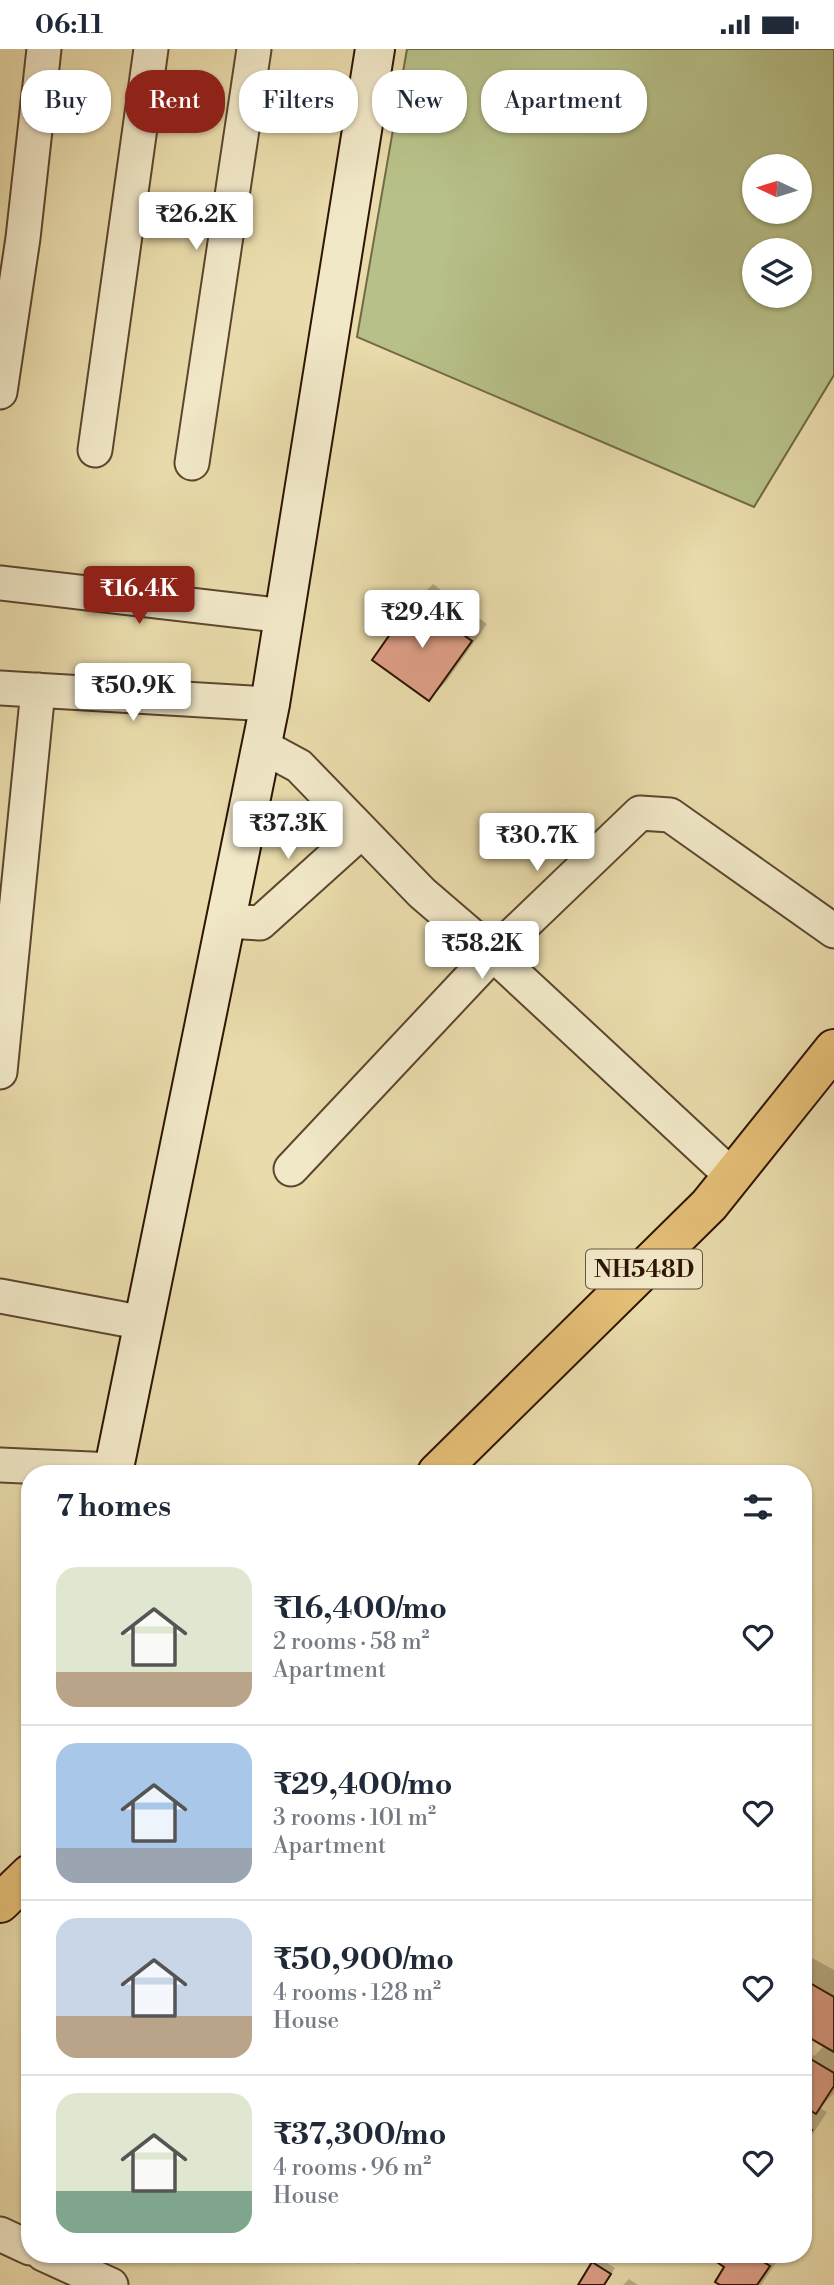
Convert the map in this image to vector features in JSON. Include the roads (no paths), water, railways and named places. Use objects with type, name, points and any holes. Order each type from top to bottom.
[{"type":"highway","name":"NH548D","points":[[445,1465],[709,1205],[834,1049]]},
{"type":"highway","points":[[0,1903],[21,1883]]},
{"type":"street","points":[[0,392],[23,238],[44,49]]},
{"type":"street","points":[[95,450],[151,49]]},
{"type":"street","points":[[192,463],[254,49]]},
{"type":"street","points":[[114,1465],[270,704],[375,49]]},
{"type":"street","points":[[0,583],[285,616]]},
{"type":"street","points":[[0,688],[270,704]]},
{"type":"street","points":[[0,1072],[38,690]]},
{"type":"street","points":[[262,746],[299,766],[422,893],[493,954],[732,1176]]},
{"type":"street","points":[[291,1169],[493,954],[640,813],[670,815],[834,931]]},
{"type":"street","points":[[226,921],[260,923],[361,832]]},
{"type":"street","points":[[0,1296],[144,1323]]},
{"type":"street","points":[[0,1465],[21,1466]]},
{"type":"street","points":[[0,2234],[21,2244]]},
{"type":"street","points":[[63,2263],[111,2285]]}]
